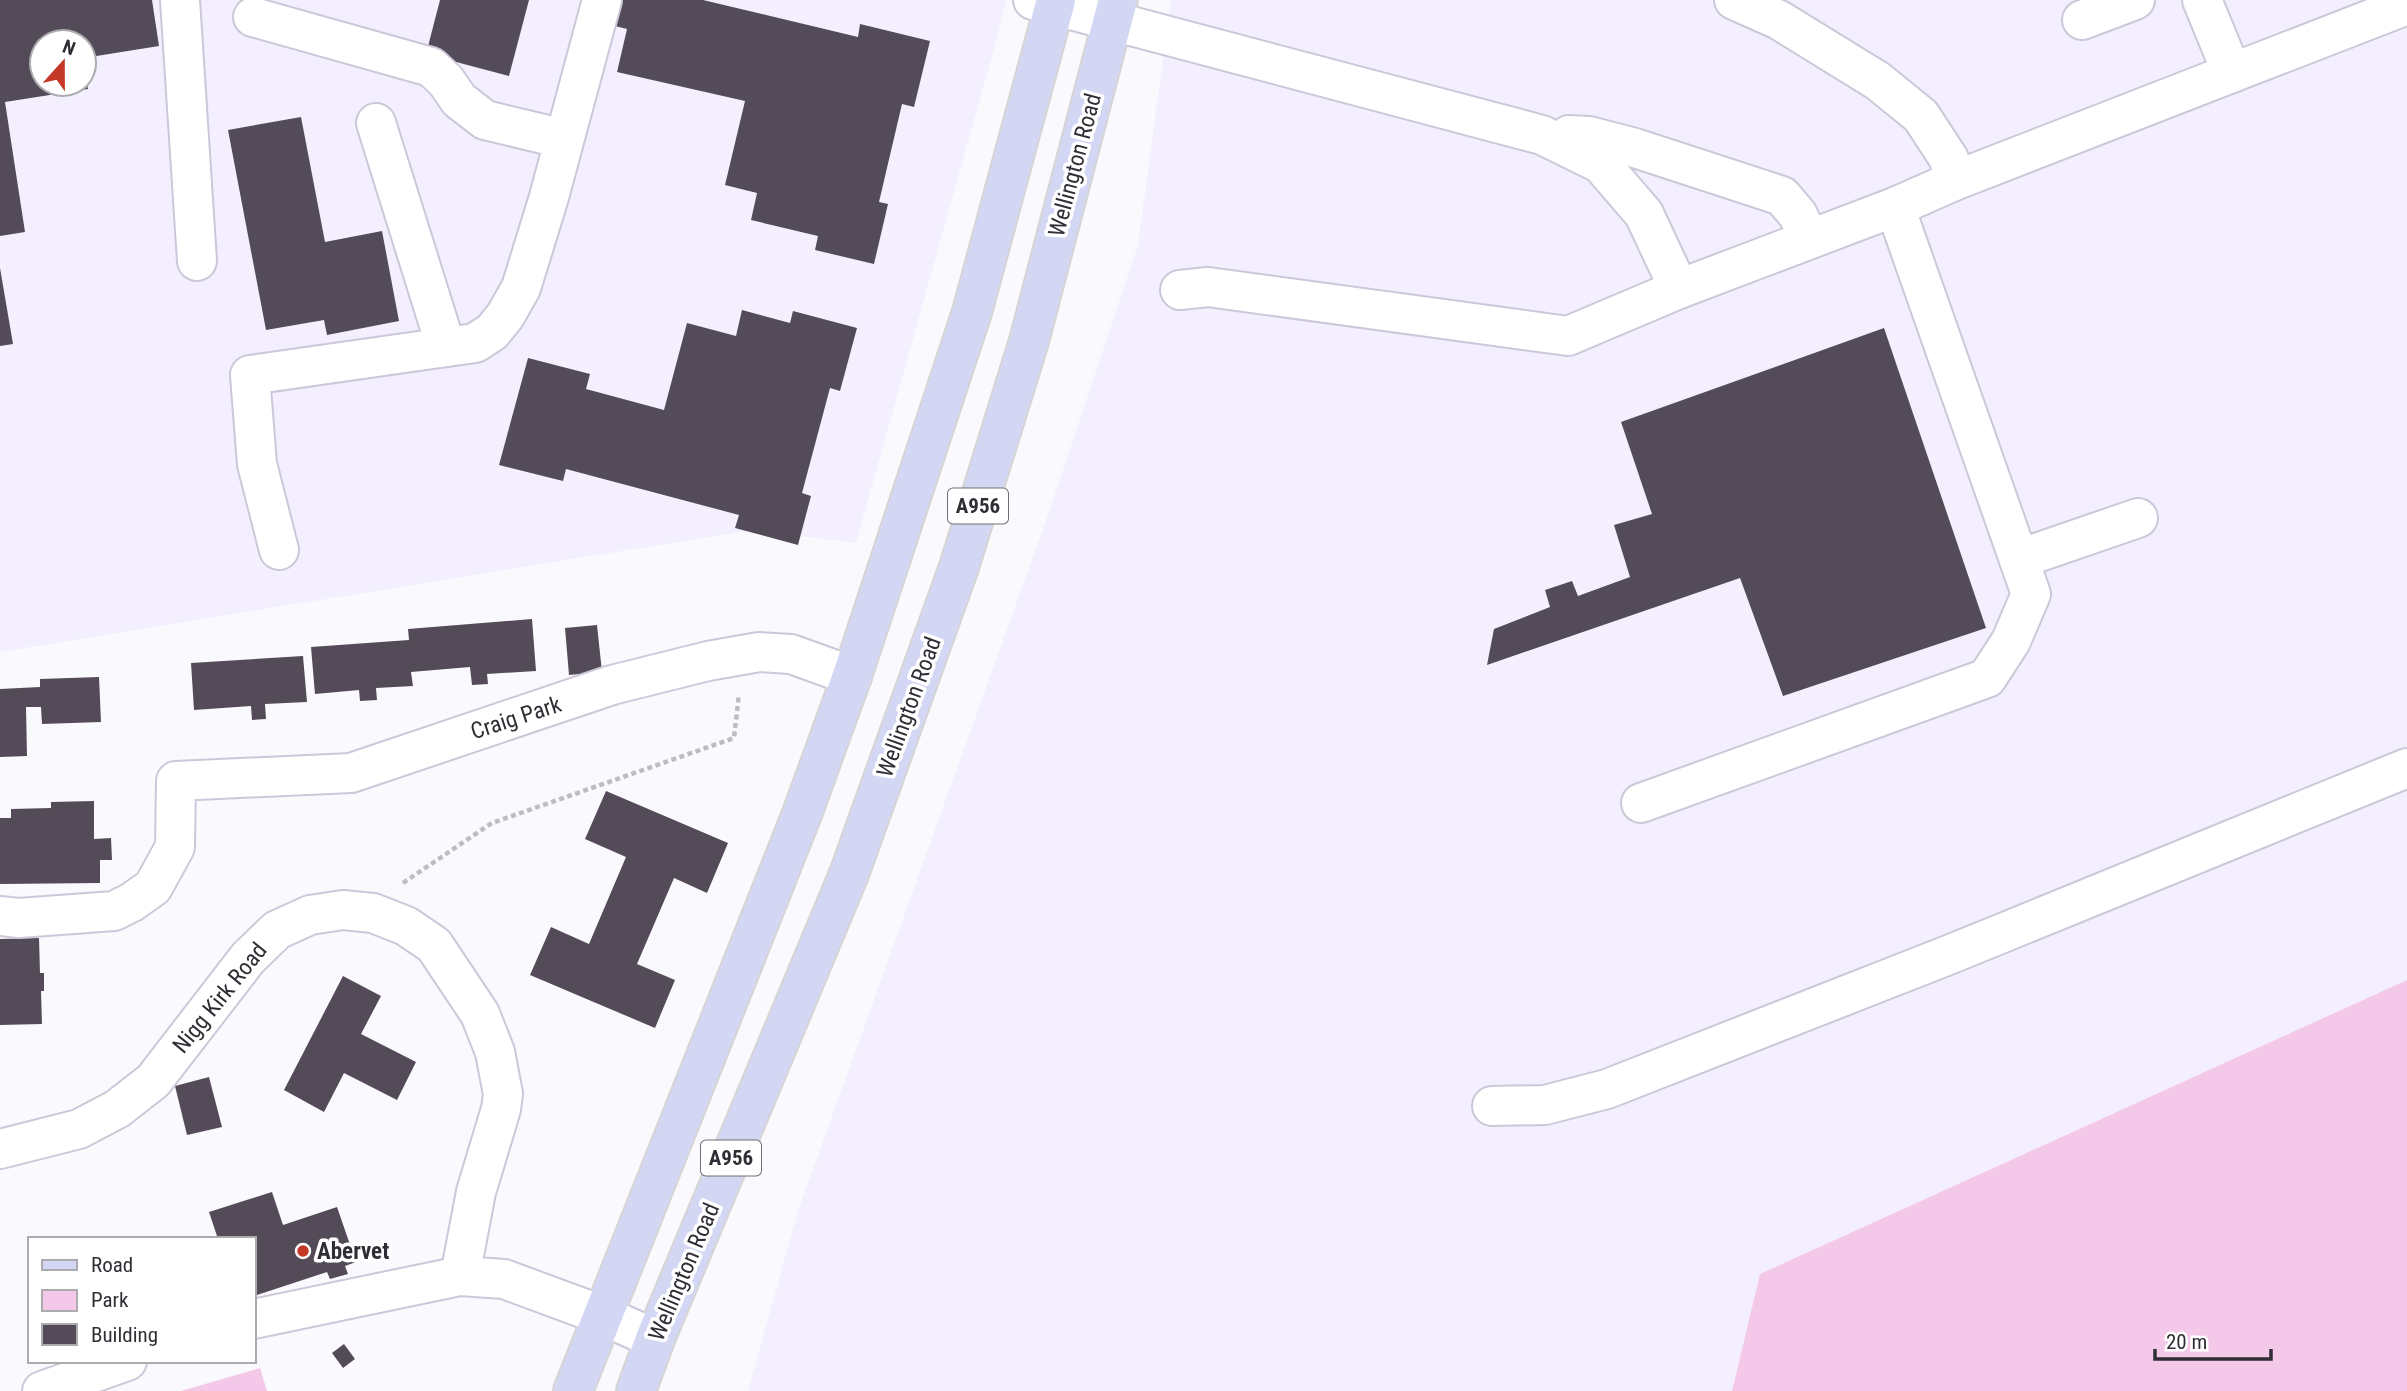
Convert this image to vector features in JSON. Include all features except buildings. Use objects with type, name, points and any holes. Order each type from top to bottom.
[{"type":"main road","name":"A956","points":[[573,1391],[802,814],[852,676],[972,312],[1048,2]]},
{"type":"main road","name":"Wellington Road","points":[[636,1391],[655,1339],[849,874],[959,567],[1029,341],[1116,11]]},
{"type":"street","points":[[180,0],[197,261]]},
{"type":"street","points":[[279,550],[257,464],[250,375],[475,343],[492,332],[521,288],[602,0]]},
{"type":"street","points":[[1734,0],[1779,20],[1878,81],[1921,116],[1949,159],[1954,181]]},
{"type":"street","points":[[2082,20],[2136,0]]},
{"type":"street","points":[[2203,0],[2232,73]]},
{"type":"street","points":[[1048,2],[1116,11],[1542,135],[1601,163],[1644,214],[1679,289]]},
{"type":"street","points":[[1180,290],[1208,287],[1568,336],[1679,289],[1895,207],[1954,181],[2407,5]]},
{"type":"street","points":[[253,17],[431,67],[446,81],[459,100],[485,120],[564,139]]},
{"type":"street","points":[[376,123],[446,347]]},
{"type":"street","points":[[1542,135],[1589,136],[1763,188],[1782,196],[1798,215],[1809,239]]},
{"type":"street","points":[[1641,803],[1987,678],[2011,641],[2031,594],[1895,207]]},
{"type":"street","points":[[2019,559],[2138,518]]},
{"type":"street","name":"Craig Park","points":[[0,916],[19,918],[114,911],[153,887],[176,847],[176,780],[351,773],[612,685],[708,661],[759,652],[791,653],[852,676]]},
{"type":"street","points":[[1492,1106],[1545,1105],[1607,1089],[2407,768]]},
{"type":"street","name":"Nigg Kirk Road","points":[[0,1149],[79,1129],[117,1109],[153,1081],[248,958],[277,930],[310,915],[343,910],[373,913],[406,926],[435,945],[480,1014],[495,1052],[503,1094],[501,1109],[476,1192],[460,1276]]},
{"type":"street","points":[[256,1319],[460,1276],[504,1279],[604,1316],[655,1339]]},
{"type":"street","points":[[42,1391],[121,1363]]},
{"type":"path","points":[[366,912],[418,872],[492,823],[734,738],[743,655]]},
{"type":"shaded area","points":[[0,0],[1006,0],[856,543],[752,530],[0,652]]},
{"type":"shaded area","points":[[1171,0],[2407,0],[2407,980],[1760,1274],[1732,1391],[748,1391],[798,1211],[1048,515],[1138,245]]},
{"type":"green space","points":[[2407,980],[2407,1391],[1732,1391],[1760,1274]]},
{"type":"green space","points":[[260,1368],[267,1391],[181,1391]]},
{"type":"place","name":"Abervet","points":[[303,1251]]}]
